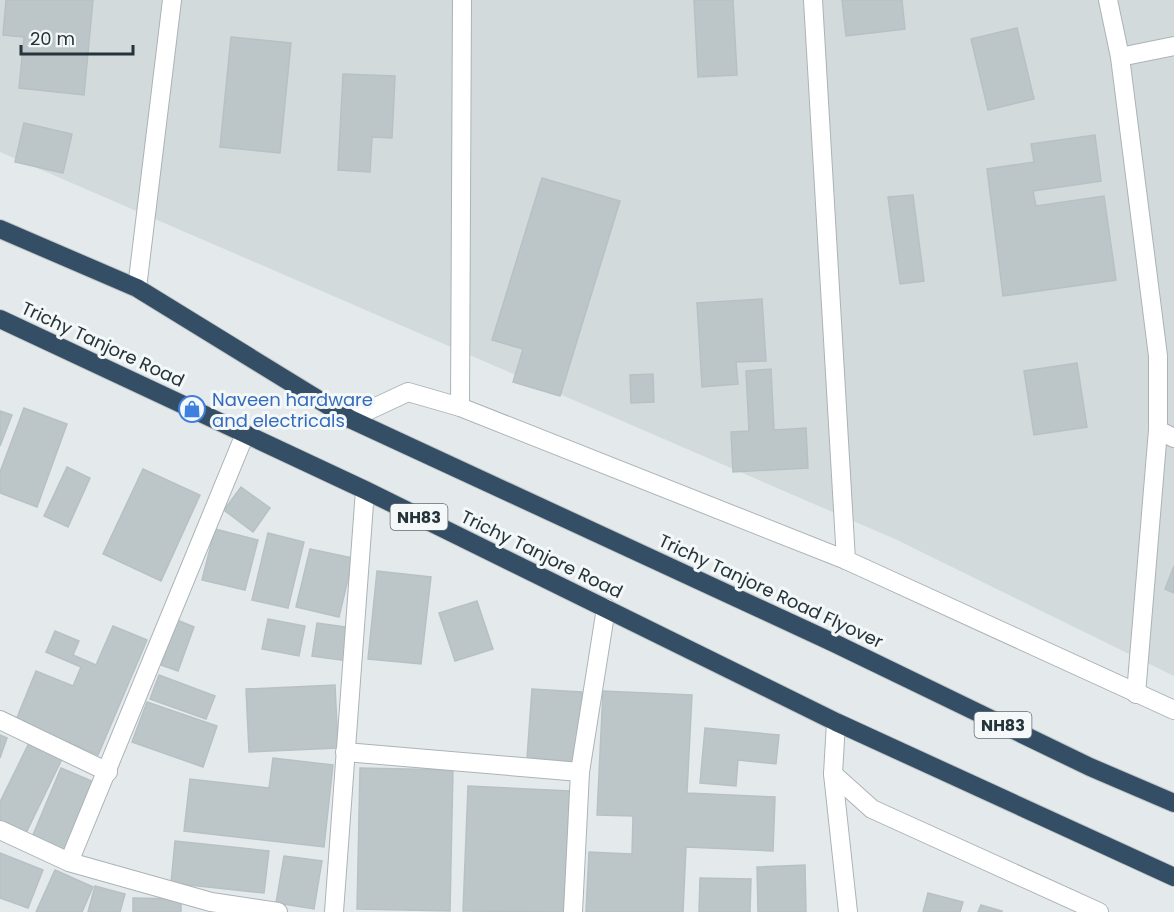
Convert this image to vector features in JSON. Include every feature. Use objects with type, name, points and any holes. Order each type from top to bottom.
[{"type":"highway","name":"NH83","points":[[0,229],[137,288],[350,419]]},
{"type":"highway","name":"Trichy Tanjore Road","points":[[0,319],[365,490],[836,722]]},
{"type":"highway","name":"Trichy Tanjore Road Flyover","points":[[350,419],[834,643],[1090,767],[1174,803]]},
{"type":"highway","name":"NH83","points":[[836,722],[1174,877]]},
{"type":"street","points":[[137,288],[172,0]]},
{"type":"street","points":[[460,407],[462,0]]},
{"type":"street","points":[[813,0],[846,560]]},
{"type":"street","points":[[1108,0],[1119,57],[1166,434],[1136,694]]},
{"type":"street","points":[[1119,57],[1174,46]]},
{"type":"street","points":[[350,419],[408,392],[460,407],[846,560],[1174,710]]},
{"type":"street","points":[[69,862],[108,772],[245,434]]},
{"type":"street","points":[[334,912],[365,490]]},
{"type":"street","points":[[573,912],[580,772],[606,608]]},
{"type":"street","points":[[0,720],[108,772]]},
{"type":"street","points":[[836,722],[833,774],[848,912]]},
{"type":"street","points":[[345,752],[580,772]]},
{"type":"street","points":[[833,774],[872,809],[1100,912]]},
{"type":"street","points":[[0,830],[69,862],[211,902],[279,912]]},
{"type":"shaded area","points":[[0,0],[1174,0],[1174,676],[895,539],[0,152]]},
{"type":"building","points":[[6,0],[93,0],[84,95],[19,88],[24,37],[3,35]]},
{"type":"building","points":[[694,0],[733,0],[737,75],[698,77]]},
{"type":"building","points":[[842,0],[902,0],[905,29],[846,36]]},
{"type":"building","points":[[1017,28],[1034,99],[988,110],[971,39]]},
{"type":"building","points":[[231,37],[291,43],[280,153],[220,147]]},
{"type":"building","points":[[343,74],[395,76],[392,138],[372,137],[370,172],[338,170]]},
{"type":"building","points":[[24,123],[72,134],[63,173],[15,162]]},
{"type":"building","points":[[1095,135],[1101,181],[1033,191],[1036,206],[1104,196],[1116,280],[1003,296],[987,169],[1034,162],[1031,144]]},
{"type":"building","points":[[542,178],[620,201],[560,396],[513,382],[523,349],[492,340]]},
{"type":"building","points":[[913,195],[924,281],[900,284],[888,197]]},
{"type":"building","points":[[762,299],[766,361],[736,362],[738,384],[702,387],[697,303]]},
{"type":"building","points":[[1077,363],[1087,427],[1034,435],[1024,371]]},
{"type":"building","points":[[771,369],[774,430],[806,428],[808,468],[733,472],[731,432],[749,431],[746,371]]},
{"type":"building","points":[[653,374],[654,402],[631,403],[630,375]]},
{"type":"building","points":[[24,408],[67,424],[37,507],[0,493],[0,472]]},
{"type":"building","points":[[0,411],[12,415],[0,446]]},
{"type":"building","points":[[67,467],[90,478],[68,527],[44,516]]},
{"type":"building","points":[[143,469],[200,495],[161,581],[103,554]]},
{"type":"building","points":[[241,487],[270,508],[253,532],[224,510]]},
{"type":"building","points":[[215,529],[258,540],[245,590],[202,580]]},
{"type":"building","points":[[268,533],[304,542],[288,608],[252,600]]},
{"type":"building","points":[[310,549],[353,558],[339,617],[296,607]]},
{"type":"building","points":[[1174,566],[1174,593],[1165,589]]},
{"type":"building","points":[[377,571],[431,577],[421,664],[368,659]]},
{"type":"building","points":[[477,601],[493,649],[455,661],[439,613]]},
{"type":"building","points":[[268,619],[305,626],[299,656],[262,649]]},
{"type":"building","points":[[177,620],[194,627],[178,671],[161,665]]},
{"type":"building","points":[[317,623],[352,628],[348,661],[312,656]]},
{"type":"building","points":[[113,626],[147,640],[98,755],[16,720],[36,671],[73,686],[81,667],[46,652],[55,631],[79,641],[73,655],[96,665]]},
{"type":"building","points":[[159,675],[215,696],[206,719],[150,699]]},
{"type":"building","points":[[335,685],[338,748],[249,752],[246,689]]},
{"type":"building","points":[[532,689],[582,692],[578,762],[527,758]]},
{"type":"building","points":[[603,691],[692,695],[687,793],[775,797],[773,851],[686,847],[683,912],[586,912],[589,852],[632,854],[633,816],[597,815]]},
{"type":"building","points":[[147,702],[217,726],[203,767],[132,742]]},
{"type":"building","points":[[705,728],[779,735],[776,764],[738,760],[736,786],[700,783]]},
{"type":"building","points":[[0,735],[7,738],[0,758]]},
{"type":"building","points":[[29,743],[62,759],[26,833],[0,821],[0,802]]},
{"type":"building","points":[[273,758],[333,765],[324,847],[184,831],[190,779],[269,788]]},
{"type":"building","points":[[61,768],[96,783],[67,852],[32,837]]},
{"type":"building","points":[[360,768],[453,770],[450,911],[357,909]]},
{"type":"building","points":[[468,786],[570,791],[564,912],[463,911]]},
{"type":"building","points":[[175,841],[269,851],[264,893],[171,883]]},
{"type":"building","points":[[0,853],[43,870],[28,908],[0,898]]},
{"type":"building","points":[[284,856],[322,861],[314,909],[276,903]]},
{"type":"building","points":[[805,865],[806,912],[758,912],[757,867]]},
{"type":"building","points":[[55,870],[93,887],[82,912],[36,912]]},
{"type":"building","points":[[700,878],[751,879],[750,912],[699,912]]},
{"type":"building","points":[[95,886],[125,894],[120,912],[88,912]]},
{"type":"building","points":[[928,893],[963,902],[960,912],[923,912]]},
{"type":"building","points":[[133,898],[181,899],[181,912],[133,912]]},
{"type":"building","points":[[981,905],[1002,911],[1002,912],[978,912]]},
{"type":"place","name":"Naveen hardware and electricals","points":[[192,409]]}]
